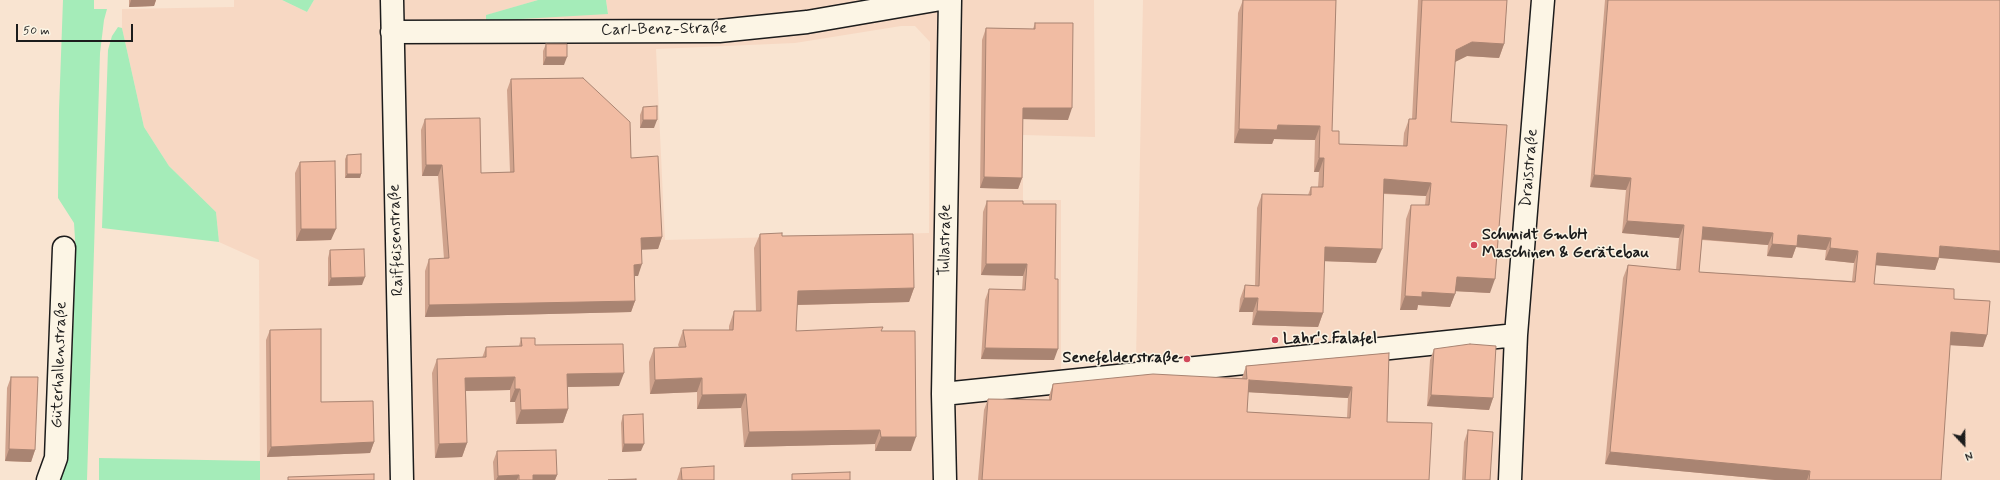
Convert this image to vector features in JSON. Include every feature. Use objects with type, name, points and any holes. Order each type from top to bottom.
[{"type":"street","name":"Raiffeisenstraße","points":[[392,0],[402,480]]},
{"type":"street","name":"Carl-Benz-Straße","points":[[392,32],[719,31],[807,22],[935,0]]},
{"type":"street","name":"Tullastraße","points":[[945,480],[943,394],[950,0]]},
{"type":"street","name":"Draisstraße","points":[[1510,480],[1516,335],[1543,0]]},
{"type":"street","name":"Güterhallenstraße","points":[[48,480],[56,458],[64,248]]},
{"type":"street","points":[[943,394],[1516,335]]},
{"type":"shaded area","points":[[234,0],[282,0],[307,12],[314,0],[538,0],[487,15],[608,13],[606,0],[1094,0],[1095,137],[1023,135],[1023,200],[1061,200],[1061,370],[1136,360],[1143,0],[2000,0],[2000,480],[260,480],[259,260],[219,242],[216,212],[169,166],[144,127],[122,28],[122,9],[234,7]],"holes":[[[901,26],[915,26],[930,42],[929,233],[665,240],[656,49],[795,43]]]},
{"type":"green space","points":[[63,0],[94,0],[94,9],[107,9],[104,20],[100,53],[87,480],[56,480],[68,454],[76,255],[74,223],[58,198],[59,110]]},
{"type":"green space","points":[[282,0],[314,0],[307,12]]},
{"type":"green space","points":[[538,0],[606,0],[608,14],[486,21],[486,15]]},
{"type":"green space","points":[[118,27],[122,28],[144,127],[169,166],[216,212],[219,242],[102,228],[108,50],[112,36]]},
{"type":"green space","points":[[99,458],[260,461],[260,480],[99,480]]},
{"type":"building","points":[[1243,0],[1336,0],[1332,131],[1339,131],[1339,144],[1407,146],[1409,119],[1416,119],[1422,0],[1507,0],[1504,44],[1472,42],[1456,50],[1451,122],[1507,125],[1495,279],[1457,277],[1455,294],[1422,292],[1422,297],[1405,296],[1411,205],[1429,205],[1431,183],[1384,179],[1382,249],[1325,247],[1323,313],[1257,311],[1258,298],[1244,298],[1245,285],[1259,286],[1262,194],[1311,195],[1311,187],[1323,187],[1324,158],[1319,158],[1320,126],[1278,125],[1277,130],[1239,129]]},
{"type":"building","points":[[1608,0],[2000,0],[2000,251],[1940,246],[1939,258],[1877,253],[1874,284],[1954,289],[1954,299],[1990,301],[1987,335],[1951,332],[1941,480],[1809,480],[1810,471],[1610,452],[1628,265],[1680,270],[1684,225],[1627,221],[1631,178],[1594,175]],"holes":[[[1703,227],[1773,233],[1772,244],[1797,246],[1798,235],[1831,238],[1830,248],[1858,251],[1855,282],[1699,272]]]},
{"type":"building","points":[[1035,23],[1073,23],[1072,108],[1023,108],[1022,178],[984,177],[986,28],[1035,29]]},
{"type":"building","points":[[546,44],[567,44],[567,57],[546,57]]},
{"type":"building","points":[[583,78],[630,122],[631,158],[658,156],[662,237],[641,238],[642,264],[634,265],[635,301],[429,305],[429,259],[449,258],[442,165],[426,165],[425,119],[480,118],[481,173],[514,172],[511,79]]},
{"type":"building","points":[[657,106],[657,120],[643,120],[643,107]]},
{"type":"building","points":[[361,154],[361,174],[347,174],[347,155]]},
{"type":"building","points":[[335,161],[336,229],[301,229],[300,162]]},
{"type":"building","points":[[987,201],[1023,201],[1023,204],[1056,204],[1055,279],[1058,279],[1058,349],[985,348],[989,289],[1025,290],[1027,264],[986,264]]},
{"type":"building","points":[[782,233],[782,236],[913,234],[914,288],[798,291],[796,331],[883,327],[881,331],[915,331],[916,437],[881,437],[880,430],[749,432],[746,394],[702,395],[702,378],[655,380],[654,348],[686,347],[683,330],[733,330],[734,311],[761,311],[760,234]]},
{"type":"building","points":[[364,249],[365,277],[331,278],[330,250]]},
{"type":"building","points":[[321,329],[321,402],[373,401],[374,442],[271,447],[270,330]]},
{"type":"building","points":[[521,338],[535,338],[535,345],[623,344],[624,373],[567,374],[568,409],[521,410],[520,389],[515,389],[515,377],[465,378],[467,443],[439,444],[437,359],[486,357],[486,347],[522,346]]},
{"type":"building","points":[[1470,344],[1496,346],[1493,398],[1431,395],[1434,349]]},
{"type":"building","points":[[1389,353],[1387,422],[1432,423],[1429,480],[982,480],[988,399],[1051,400],[1053,384],[1153,374],[1247,379],[1246,366]],"holes":[[[1249,380],[1352,387],[1350,418],[1247,412]]]},
{"type":"building","points":[[11,377],[38,377],[35,450],[9,449]]},
{"type":"building","points":[[643,414],[644,444],[624,444],[623,415]]},
{"type":"building","points":[[1468,430],[1493,432],[1490,480],[1465,480]]},
{"type":"building","points":[[556,450],[557,475],[533,475],[533,480],[519,480],[519,475],[498,476],[497,451]]},
{"type":"building","points":[[714,466],[714,480],[682,480],[681,468]]},
{"type":"building","points":[[850,472],[850,480],[792,480],[792,474]]},
{"type":"building","points":[[374,474],[374,480],[288,480],[288,477]]},
{"type":"building","points":[[636,479],[636,480],[608,480]]},
{"type":"place","name":"Schmidt GmbH Maschinen & Gerätebau","points":[[1474,245]]},
{"type":"place","name":"Lahr's Falafel","points":[[1275,340]]},
{"type":"place","name":"Senefelderstraße","points":[[1187,359]]}]
